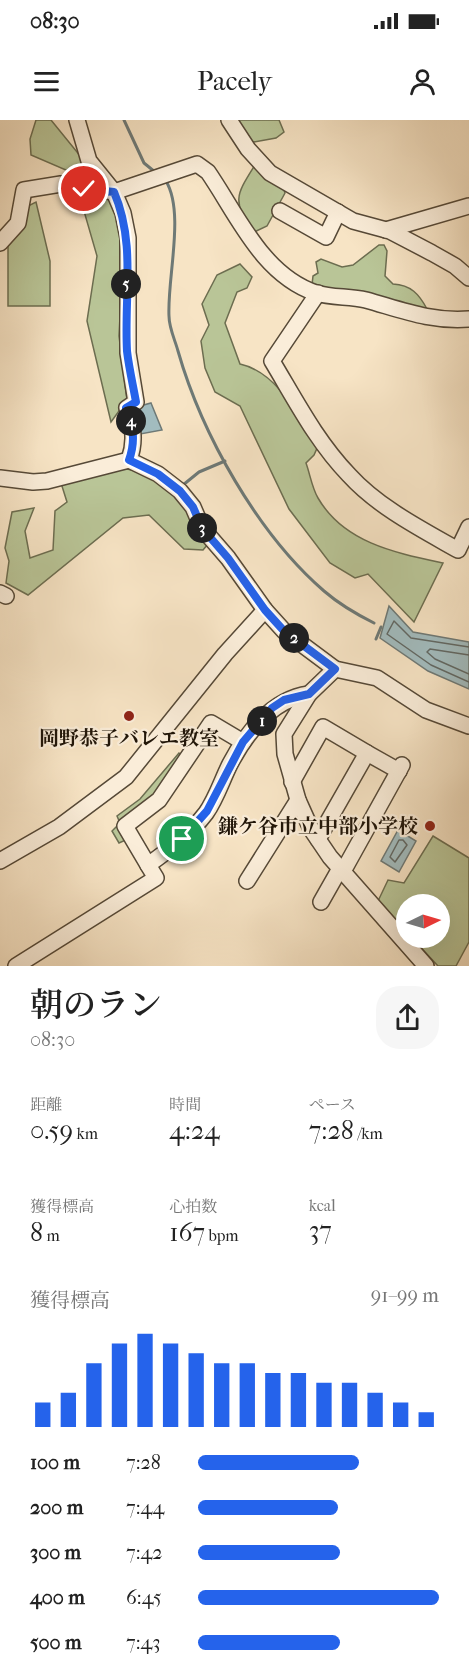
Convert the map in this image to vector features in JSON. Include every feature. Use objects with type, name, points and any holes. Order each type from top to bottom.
[{"type":"street","points":[[77,120],[89,160],[114,192],[123,213],[128,238],[128,353],[136,402],[126,408],[134,430],[134,447],[129,460]]},
{"type":"street","points":[[229,120],[248,149],[270,173],[353,221],[386,230],[455,266],[469,278]]},
{"type":"street","points":[[0,243],[18,223],[24,190],[61,184],[114,192],[187,166],[202,166],[258,249],[297,283],[318,293],[364,300],[431,319],[469,319]]},
{"type":"street","points":[[386,230],[469,206]]},
{"type":"street","points":[[280,211],[326,237],[338,212]]},
{"type":"street","points":[[318,293],[272,361],[316,435],[350,477],[421,529],[458,550],[469,527]]},
{"type":"street","points":[[0,478],[33,482],[47,481],[93,467],[129,460],[158,474],[180,491],[193,507],[202,528],[284,631],[335,669],[377,678],[426,710],[468,730]]},
{"type":"street","points":[[0,861],[59,827],[126,777],[225,654],[265,610]]},
{"type":"street","points":[[335,669],[309,694],[284,734],[285,754],[292,782],[298,800],[318,839],[426,966]]},
{"type":"street","points":[[148,866],[193,829],[207,811],[243,742],[272,708],[284,700],[309,694]]},
{"type":"street","points":[[16,966],[156,878],[125,826],[159,800],[211,723],[243,742]]},
{"type":"street","points":[[292,782],[323,727],[367,753],[401,768],[321,902]]},
{"type":"street","points":[[318,839],[367,753]]},
{"type":"street","points":[[247,876],[298,800]]},
{"type":"green space","points":[[36,120],[51,120],[112,195],[124,238],[119,336],[127,400],[111,422],[87,321],[97,256],[73,173],[31,155],[30,139]]},
{"type":"green space","points":[[239,120],[279,120],[284,132],[276,138],[248,143],[243,136]]},
{"type":"green space","points":[[255,165],[282,184],[285,193],[267,226],[252,233],[239,205],[239,198],[243,184]]},
{"type":"green space","points":[[36,202],[50,261],[50,306],[8,306],[8,241],[24,208]]},
{"type":"green space","points":[[379,245],[384,245],[387,251],[385,276],[393,284],[405,286],[414,291],[427,309],[312,285],[313,276],[318,273],[316,262],[321,259],[342,267],[353,265]]},
{"type":"green space","points":[[240,264],[252,277],[247,288],[237,292],[225,323],[240,364],[265,376],[276,386],[295,409],[318,446],[314,455],[306,463],[318,498],[342,526],[357,536],[390,550],[443,563],[414,622],[368,574],[355,578],[330,563],[289,509],[240,406],[215,392],[205,368],[201,341],[209,325],[202,304],[217,275]]},
{"type":"green space","points":[[118,467],[162,482],[188,501],[208,525],[213,538],[203,550],[184,549],[149,515],[123,518],[28,595],[6,583],[9,561],[5,548],[12,512],[34,508],[25,531],[30,558],[53,550],[55,511],[67,502],[61,483]]},
{"type":"green space","points":[[179,753],[182,755],[158,796],[140,811],[128,839],[119,843],[112,831],[120,823],[117,816],[140,799]]},
{"type":"green space","points":[[433,836],[469,858],[469,942],[456,966],[438,966],[421,948],[450,948],[450,894],[396,894],[396,921],[378,901],[388,880],[404,883]]},
{"type":"water","points":[[151,403],[162,430],[135,435],[129,409]]},
{"type":"water","points":[[389,606],[413,632],[469,642],[469,689],[428,671],[380,638]]},
{"type":"water","points":[[398,830],[416,841],[399,872],[381,861]]},
{"type":"waterway","points":[[124,120],[144,163],[155,172]]},
{"type":"waterway","points":[[166,181],[172,194],[175,228],[169,320],[188,383],[217,449],[255,512],[300,568],[336,600],[374,623]]},
{"type":"waterway","points":[[183,485],[199,472],[225,461]]},
{"type":"waterway","points":[[376,639],[381,627]]},
{"type":"place","name":"岡野恭子バレエ教室","points":[[129,716]]},
{"type":"place","name":"鎌ケ谷市立中部小学校","points":[[430,826]]},
{"type":"route","points":[[84,189],[114,192],[123,213],[128,238],[126,272],[128,353],[136,402],[126,408],[134,430],[134,447],[129,460],[158,474],[180,491],[193,507],[202,528],[228,558],[265,610],[284,631],[335,669],[309,694],[294,696],[272,708],[243,742],[230,763],[207,811],[182,839]]}]
